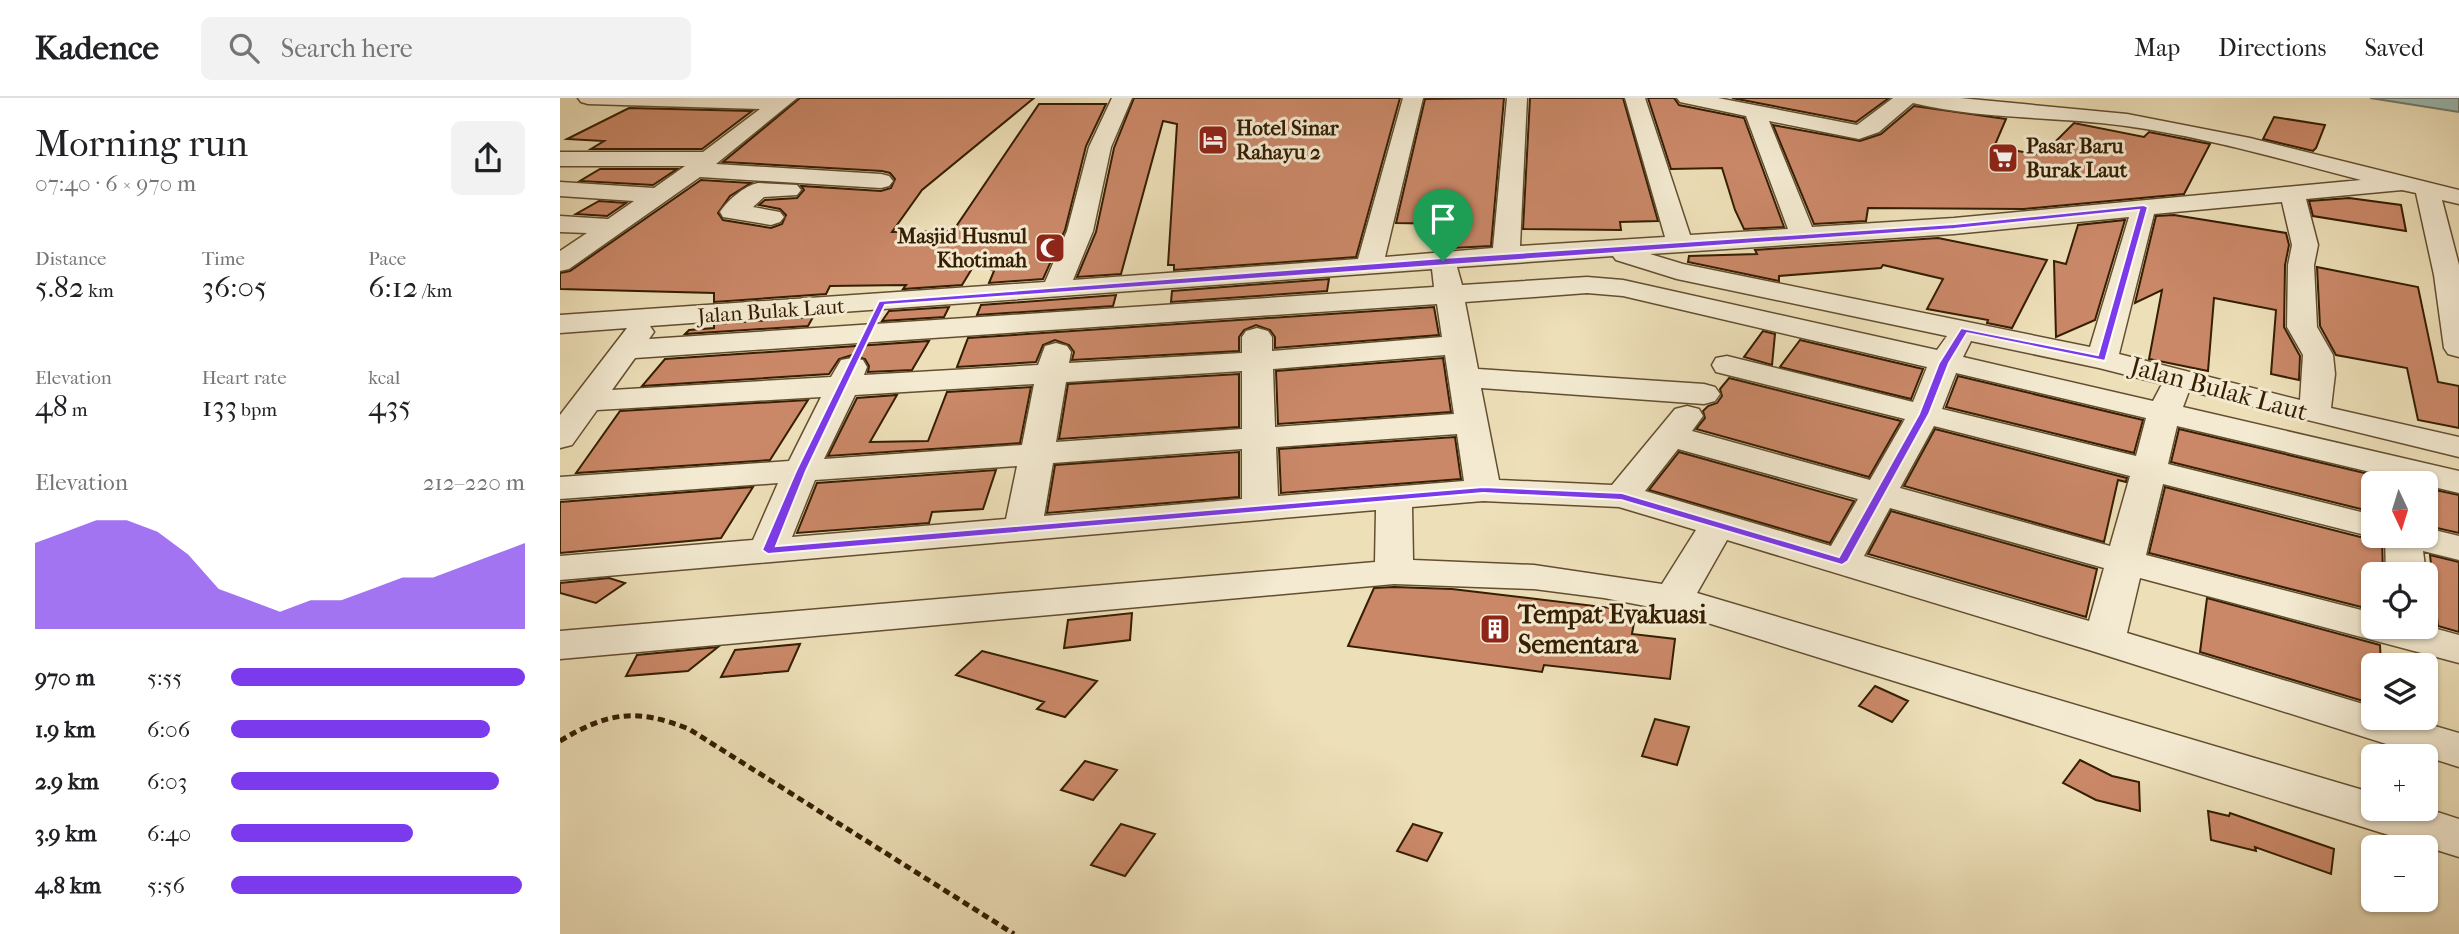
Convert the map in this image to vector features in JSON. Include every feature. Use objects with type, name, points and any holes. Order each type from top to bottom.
[{"type":"street","points":[[588,98],[783,101]]},
{"type":"street","points":[[1023,529],[1062,299],[1100,147],[1122,98]]},
{"type":"street","points":[[1369,267],[1413,98]]},
{"type":"street","points":[[1517,98],[1507,245],[1678,236],[1635,98]]},
{"type":"street","points":[[1687,98],[1863,132],[1906,98]]},
{"type":"street","points":[[1919,98],[2127,120],[2250,145],[2459,197]]},
{"type":"street","points":[[562,260],[659,196],[783,101]]},
{"type":"street","points":[[1755,111],[1803,236]]},
{"type":"street","points":[[560,159],[702,165],[871,182],[836,192],[760,189],[738,204],[732,212],[771,217]]},
{"type":"street","points":[[2415,186],[2448,275],[2459,348]]},
{"type":"street","name":"Jalan Bulak Laut","points":[[1257,291],[1369,267],[1443,261],[1507,245],[1611,248],[1678,236],[1803,236],[1954,226],[2292,194],[2415,186]]},
{"type":"street","points":[[560,189],[659,196]]},
{"type":"street","points":[[2292,194],[2305,245],[2301,265],[2302,327],[2318,355],[2319,374],[2314,414]]},
{"type":"street","points":[[2102,359],[2144,207]]},
{"type":"street","points":[[560,224],[615,227]]},
{"type":"street","name":"Jalan Bulak Laut","points":[[1611,248],[1677,271],[2102,359],[2314,414],[2459,447]]},
{"type":"street","points":[[1443,261],[1483,490]]},
{"type":"street","points":[[624,351],[866,334],[1062,299],[1257,291],[1450,293],[1587,285],[1623,288],[1725,310],[2164,414],[2387,471]]},
{"type":"street","points":[[1725,310],[1747,287]]},
{"type":"street","points":[[1257,291],[1260,507]]},
{"type":"street","name":"Jalan Bulak Laut","points":[[560,324],[882,303],[1062,299]]},
{"type":"street","points":[[768,550],[801,471],[882,303]]},
{"type":"street","points":[[560,438],[649,319]]},
{"type":"street","points":[[1622,496],[1763,319]]},
{"type":"street","points":[[1842,561],[1924,414],[1944,363],[1964,330]]},
{"type":"street","points":[[587,401],[1257,361],[1459,345]]},
{"type":"street","points":[[1727,365],[2361,523]]},
{"type":"street","points":[[1463,377],[1704,394]]},
{"type":"street","points":[[2105,640],[2164,414],[2178,378]]},
{"type":"street","points":[[560,488],[1258,440],[1470,422]]},
{"type":"street","points":[[1671,436],[2361,626]]},
{"type":"street","points":[[2411,471],[2418,438]]},
{"type":"street","points":[[2438,480],[2459,482]]},
{"type":"street","points":[[560,568],[1483,490],[1622,496],[2105,640],[2361,713]]},
{"type":"street","points":[[1394,497],[1394,572]]},
{"type":"street","points":[[1673,599],[1718,524]]},
{"type":"street","points":[[2438,543],[2459,548]]},
{"type":"street","points":[[560,645],[1394,572],[1466,570],[1615,586],[1673,599],[2459,838]]},
{"type":"street","points":[[2411,639],[2459,649]]},
{"type":"street","points":[[2417,730],[2459,750]]},
{"type":"path","points":[[560,741],[594,722],[629,712],[660,716],[701,736],[1014,934]]},
{"type":"water","points":[[2370,98],[2459,98],[2459,112]]},
{"type":"building","points":[[800,98],[1034,98],[922,190],[892,232],[953,231],[1039,104],[1106,104],[1086,146],[1065,230],[1043,279],[989,283],[994,271],[976,262],[962,285],[903,289],[906,285],[830,286],[826,294],[714,302],[714,293],[560,289],[560,273],[570,271],[701,180],[751,183],[730,196],[718,213],[723,220],[771,228],[782,224],[786,215],[780,209],[759,205],[765,200],[797,198],[804,190],[801,186],[881,191],[891,188],[895,179],[890,173],[882,171],[723,162]]},
{"type":"building","points":[[1134,98],[1400,98],[1356,257],[1174,270],[1174,265],[1168,265],[1177,124],[1163,121],[1121,274],[1077,277],[1096,232],[1114,148]]},
{"type":"building","points":[[1504,98],[1491,246],[1452,248],[1453,224],[1396,223],[1425,99]]},
{"type":"building","points":[[1530,98],[1623,98],[1658,221],[1620,222],[1621,230],[1523,229]]},
{"type":"building","points":[[1648,98],[1674,98],[1679,105],[1744,118],[1784,227],[1744,229],[1722,168],[1671,169]]},
{"type":"building","points":[[1732,98],[1889,98],[1856,122]]},
{"type":"building","points":[[1914,106],[2006,119],[1994,147],[2042,155],[2074,123],[2144,137],[2149,132],[2210,144],[2184,194],[2024,209],[1868,208],[1866,221],[1814,224],[1773,125],[1860,141],[1881,134]]},
{"type":"building","points":[[629,108],[752,111],[702,149],[591,149],[604,141],[567,139]]},
{"type":"building","points":[[2274,117],[2325,125],[2316,148],[2313,151],[2263,139]]},
{"type":"building","points":[[600,169],[677,169],[653,185],[580,181]]},
{"type":"building","points":[[2349,198],[2401,205],[2406,231],[2313,216],[2309,201]]},
{"type":"building","points":[[599,201],[626,203],[607,216],[576,214]]},
{"type":"building","points":[[2174,215],[2286,233],[2289,245],[2285,265],[2284,327],[2300,356],[2299,380],[2271,374],[2276,310],[2214,298],[2208,371],[2149,359],[2162,290],[2135,303],[2156,216]]},
{"type":"building","points":[[2125,220],[2095,320],[2056,337],[2054,261],[2066,264],[2078,225]]},
{"type":"building","points":[[1938,238],[2047,260],[2012,328],[1987,323],[1988,320],[1927,309],[1943,279],[1883,265],[1881,268],[1779,276],[1779,281],[1688,262],[1689,256],[1757,254],[1755,250]]},
{"type":"building","points":[[2317,267],[2418,287],[2438,382],[2459,386],[2459,428],[2418,420],[2407,368],[2336,355],[2320,326]]},
{"type":"building","points":[[1329,279],[1327,291],[1171,302],[1172,291]]},
{"type":"building","points":[[1116,295],[1113,306],[977,315],[981,305]]},
{"type":"building","points":[[949,307],[944,317],[882,321],[889,311]]},
{"type":"building","points":[[1434,307],[1439,335],[1275,348],[1275,337],[1270,330],[1256,325],[1244,330],[1239,337],[1239,351],[1072,360],[1074,352],[1069,345],[1055,340],[1043,345],[1036,362],[957,367],[968,338]]},
{"type":"building","points":[[813,317],[808,326],[685,334],[689,330],[714,328],[714,324]]},
{"type":"building","points":[[1763,331],[1775,334],[1772,365],[1744,357]]},
{"type":"building","points":[[1800,340],[1923,369],[1911,399],[1780,367]]},
{"type":"building","points":[[929,341],[912,370],[868,372],[869,366],[865,359],[852,355],[839,359],[829,374],[642,386],[665,359]]},
{"type":"building","points":[[1443,358],[1451,412],[1278,424],[1276,371]]},
{"type":"building","points":[[1239,374],[1239,427],[1059,439],[1068,384]]},
{"type":"building","points":[[1958,376],[2143,420],[2134,453],[1946,407]]},
{"type":"building","points":[[1729,378],[1901,421],[1869,477],[1696,429],[1705,418],[1703,411],[1717,403],[1722,396],[1720,389]]},
{"type":"building","points":[[1031,387],[1020,443],[828,456],[857,398],[897,395],[870,442],[928,441],[947,392]]},
{"type":"building","points":[[808,400],[770,460],[576,473],[620,411]]},
{"type":"building","points":[[1935,429],[2127,478],[2126,482],[2118,480],[2104,542],[1904,486]]},
{"type":"building","points":[[2179,429],[2361,472],[2361,509],[2171,462]]},
{"type":"building","points":[[1455,437],[1461,479],[1281,493],[1279,449]]},
{"type":"building","points":[[1239,452],[1239,497],[1047,513],[1055,465]]},
{"type":"building","points":[[1679,452],[1854,501],[1830,543],[1649,490]]},
{"type":"building","points":[[996,470],[983,509],[932,512],[929,523],[797,533],[817,483]]},
{"type":"building","points":[[753,487],[721,538],[560,553],[560,502]]},
{"type":"building","points":[[2165,487],[2361,537],[2361,548],[2382,548],[2383,562],[2361,562],[2361,607],[2149,553]]},
{"type":"building","points":[[2438,491],[2459,495],[2459,533],[2438,528]]},
{"type":"building","points":[[1891,511],[2097,569],[2086,617],[1868,554]]},
{"type":"building","points":[[2430,555],[2459,562],[2459,632],[2438,626],[2438,562],[2431,562]]},
{"type":"building","points":[[609,578],[625,583],[596,603],[560,593],[560,583]]},
{"type":"building","name":"Tempat Evakuasi Sementara","points":[[1374,588],[1452,589],[1636,611],[1632,634],[1675,639],[1670,679],[1544,665],[1542,672],[1348,646]]},
{"type":"building","points":[[2207,598],[2380,645],[2380,653],[2361,653],[2361,700],[2200,652]]},
{"type":"building","points":[[1132,613],[1130,640],[1064,648],[1068,620]]},
{"type":"building","points":[[800,644],[788,671],[721,677],[735,650]]},
{"type":"building","points":[[718,647],[688,671],[626,676],[637,655]]},
{"type":"building","points":[[982,651],[1097,681],[1065,717],[1037,709],[1044,702],[956,675]]},
{"type":"building","points":[[1875,686],[1908,701],[1892,722],[1859,706]]},
{"type":"building","points":[[1655,719],[1689,727],[1677,765],[1642,756]]},
{"type":"building","points":[[2080,760],[2112,776],[2139,782],[2140,811],[2096,800],[2063,783]]},
{"type":"building","points":[[1085,761],[1117,770],[1093,800],[1061,790]]},
{"type":"building","points":[[2208,811],[2229,816],[2230,813],[2334,849],[2331,874],[2255,847],[2256,851],[2211,840]]},
{"type":"building","points":[[1121,824],[1155,834],[1125,876],[1091,865]]},
{"type":"building","points":[[1413,824],[1442,833],[1427,861],[1397,851]]},
{"type":"place","name":"Hotel Sinar Rahayu 2","points":[[1213,140]]},
{"type":"place","name":"Pasar Baru Burak Laut","points":[[2003,158]]},
{"type":"place","name":"Masjid Husnul Khotimah","points":[[1050,248]]},
{"type":"place","name":"Tempat Evakuasi Sementara","points":[[1495,629]]},
{"type":"route","points":[[2144,207],[2102,359],[1964,330],[1944,363],[1924,414],[1842,561],[1622,496],[1483,490],[768,550],[801,471],[882,303],[1443,261],[1954,226],[2144,207]]}]
